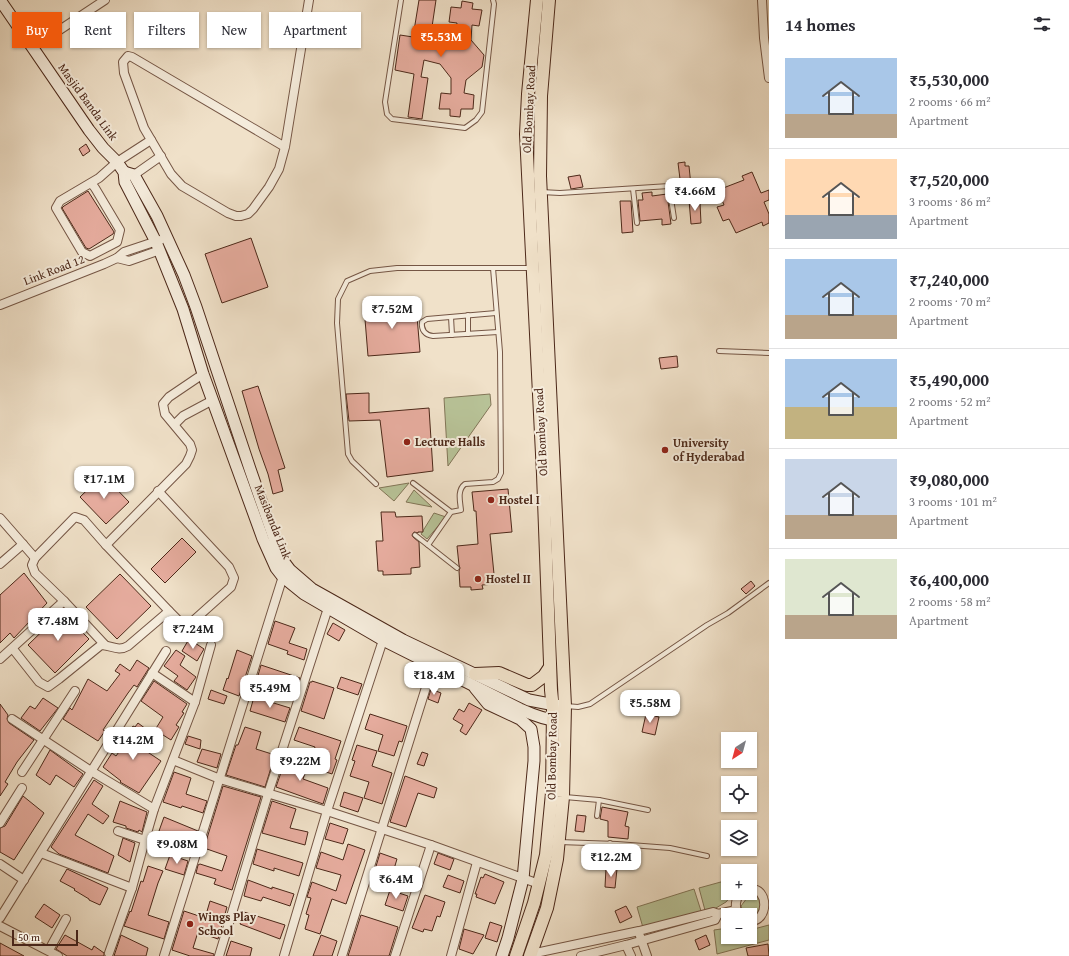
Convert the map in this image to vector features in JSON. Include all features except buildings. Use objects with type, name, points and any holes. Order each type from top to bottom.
[{"type":"main road","name":"Masjid Banda Link","points":[[0,0],[12,17]]},
{"type":"main road","name":"Old Bombay Road","points":[[531,955],[542,926],[549,901],[559,842],[563,797],[558,721],[553,705],[550,667],[534,268],[526,134],[528,94],[537,0]]},
{"type":"main road","name":"Old Bombay Road","points":[[516,956],[539,884],[546,855],[558,721],[565,706],[541,192],[541,96],[550,0]]},
{"type":"main road","name":"Masjid Banda Link","points":[[34,48],[89,130],[103,148],[129,173],[125,182],[135,201]]},
{"type":"main road","points":[[129,173],[157,216],[168,237],[196,307],[264,525]]},
{"type":"main road","name":"Masibanda Link","points":[[135,201],[158,246],[183,309],[203,374],[264,525],[263,539],[276,568],[285,572],[304,594],[384,640],[433,665],[474,679],[520,709],[534,715],[558,721]]},
{"type":"main road","points":[[285,572],[312,589],[474,679],[529,700],[565,706]]},
{"type":"main road","points":[[474,679],[499,673],[527,685],[532,685],[544,676],[550,667]]},
{"type":"main road","points":[[474,679],[488,704],[520,720],[531,729],[534,747],[523,878],[502,956]]},
{"type":"street","points":[[62,28],[105,0]]},
{"type":"street","points":[[284,147],[132,57],[128,56],[123,62],[124,73],[144,128],[171,174],[182,186],[228,213],[236,216],[248,214],[254,209],[270,187],[279,169],[284,147],[309,0]]},
{"type":"street","points":[[762,0],[764,38],[769,78]]},
{"type":"street","points":[[91,183],[96,188],[120,230],[117,242],[90,256],[82,252],[56,208],[60,202],[91,183],[117,162],[152,140]]},
{"type":"street","points":[[129,173],[161,156]]},
{"type":"street","name":"Link Road 12","points":[[0,305],[117,258],[129,261],[158,246],[168,237]]},
{"type":"street","points":[[106,545],[186,464],[192,450],[190,444],[175,424],[165,414],[163,404],[169,397],[203,374]]},
{"type":"street","points":[[175,424],[183,416],[213,400]]},
{"type":"street","points":[[158,491],[229,567],[234,578],[231,587],[193,621],[186,624],[169,611],[84,520],[75,517],[35,558],[32,565],[35,573],[64,601],[105,645],[117,649],[123,649],[169,611]]},
{"type":"street","points":[[0,518],[35,558]]},
{"type":"street","points":[[0,564],[23,544]]},
{"type":"street","points":[[164,956],[285,572]]},
{"type":"street","points":[[0,659],[64,601]]},
{"type":"street","points":[[219,956],[268,794],[328,608]]},
{"type":"street","points":[[284,956],[327,811],[384,640]]},
{"type":"street","points":[[13,648],[40,682],[48,686],[101,645],[105,645]]},
{"type":"street","points":[[109,953],[132,888],[154,809],[195,702],[211,645]]},
{"type":"street","points":[[0,918],[166,651]]},
{"type":"street","points":[[342,956],[433,665]]},
{"type":"street","points":[[152,673],[195,702]]},
{"type":"street","points":[[22,772],[75,691]]},
{"type":"street","points":[[12,719],[91,771],[154,809]]},
{"type":"street","points":[[173,760],[220,779],[327,811],[431,845],[539,884]]},
{"type":"street","points":[[0,823],[22,788]]},
{"type":"street","points":[[118,831],[145,840]]},
{"type":"street","points":[[395,956],[431,845]]},
{"type":"street","points":[[41,853],[132,888]]},
{"type":"street","points":[[451,956],[477,862]]},
{"type":"street","points":[[0,864],[24,880]]},
{"type":"street","points":[[757,890],[763,892],[766,897],[768,908],[763,917],[757,920]]},
{"type":"street","points":[[531,955],[639,931],[713,912],[721,914]]},
{"type":"street","points":[[581,956],[716,920],[718,914]]},
{"type":"street","points":[[49,950],[66,919]]},
{"type":"street","points":[[0,926],[58,956]]},
{"type":"street","points":[[639,931],[647,956]]},
{"type":"street","points":[[626,945],[631,956]]},
{"type":"lane","points":[[401,0],[385,102],[387,114],[392,119],[464,128],[476,120],[482,112],[494,4],[493,0]]},
{"type":"lane","points":[[541,192],[560,193],[669,186],[674,218]]},
{"type":"lane","points":[[633,189],[637,223]]},
{"type":"lane","points":[[376,484],[352,461],[348,454],[337,323],[338,299],[347,281],[370,271],[397,268],[534,268]]},
{"type":"lane","points":[[428,545],[451,512],[461,510],[459,490],[465,484],[493,482],[498,479],[500,473],[500,352],[493,268]]},
{"type":"lane","points":[[496,313],[427,319],[422,322],[422,326],[423,331],[428,335],[498,332]]},
{"type":"lane","points":[[468,315],[468,334]]},
{"type":"lane","points":[[451,317],[452,335]]},
{"type":"lane","points":[[719,351],[769,353]]},
{"type":"lane","points":[[413,483],[451,512]]},
{"type":"lane","points":[[415,535],[457,568]]},
{"type":"lane","points":[[565,706],[578,707],[590,704],[707,625],[728,613],[769,583]]},
{"type":"lane","points":[[563,797],[599,800],[648,810]]},
{"type":"lane","points":[[597,816],[599,800]]},
{"type":"lane","points":[[559,842],[610,843],[670,848],[707,856]]},
{"type":"lane","points":[[610,843],[610,857]]},
{"type":"green space","points":[[490,394],[491,405],[448,466],[444,398]]},
{"type":"green space","points":[[409,483],[394,501],[379,488]]},
{"type":"green space","points":[[414,490],[432,507],[406,502]]},
{"type":"green space","points":[[434,513],[446,517],[427,539],[421,534]]},
{"type":"green space","points":[[721,882],[721,900],[728,900],[706,914],[699,888]]},
{"type":"green space","points":[[694,889],[702,914],[644,931],[637,907]]},
{"type":"green space","points":[[757,894],[765,901],[758,915],[757,908],[742,908],[741,906],[746,900],[757,900]]},
{"type":"green space","points":[[769,925],[769,940],[757,943],[757,928]]},
{"type":"green space","points":[[721,929],[721,944],[754,944],[717,954],[714,930]]},
{"type":"place","name":"Lecture Halls","points":[[407,442]]},
{"type":"place","name":"University of Hyderabad","points":[[665,450]]},
{"type":"place","name":"Hostel I","points":[[491,500]]},
{"type":"place","name":"Hostel II","points":[[478,579]]},
{"type":"place","name":"Wings Play School","points":[[190,924]]}]
